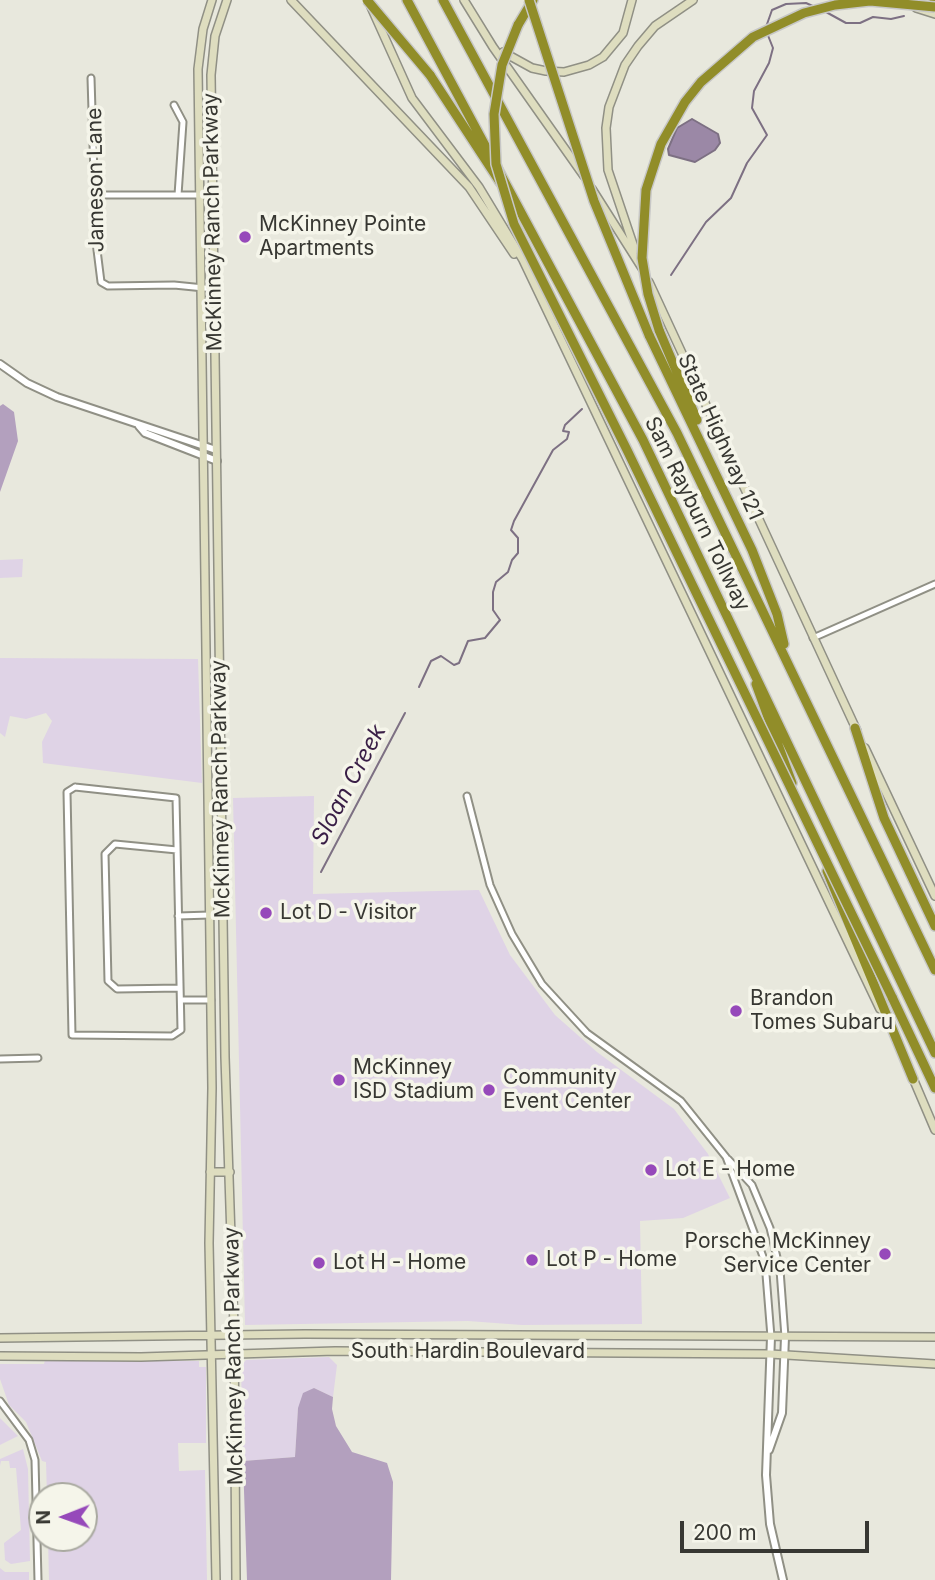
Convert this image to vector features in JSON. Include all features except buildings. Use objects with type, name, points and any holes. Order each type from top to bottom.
[{"type":"highway","points":[[368,0],[430,75],[530,227]]},
{"type":"highway","name":"Sam Rayburn Tollway","points":[[407,0],[643,440],[935,1053]]},
{"type":"highway","name":"Sam Rayburn Tollway","points":[[443,0],[656,390],[935,970]]},
{"type":"highway","points":[[531,0],[594,201],[649,335],[707,452],[778,614],[787,659]]},
{"type":"highway","points":[[531,0],[509,46],[497,88],[496,164],[506,204],[935,1088]]},
{"type":"highway","points":[[707,452],[693,408],[659,330],[648,294],[642,258],[646,190],[661,144],[685,102],[701,82],[753,37],[804,13],[835,5],[870,1],[935,7]]},
{"type":"highway","points":[[750,662],[766,716],[913,1079]]},
{"type":"highway","points":[[855,728],[884,818],[935,926]]},
{"type":"highway","points":[[922,943],[935,958]]},
{"type":"main road","name":"McKinney Ranch Parkway","points":[[212,0],[203,29],[198,62],[216,1580]]},
{"type":"main road","name":"McKinney Ranch Parkway","points":[[227,0],[216,29],[211,66],[224,1000],[234,1334],[236,1580]]},
{"type":"main road","points":[[291,0],[469,187],[538,294]]},
{"type":"main road","points":[[368,0],[412,98],[499,218],[538,294],[935,1129]]},
{"type":"main road","name":"State Highway 121","points":[[464,0],[638,260],[935,896]]},
{"type":"main road","points":[[493,47],[532,68],[546,71],[575,69],[603,57],[614,45],[630,17],[632,0]]},
{"type":"main road","points":[[638,260],[608,170],[606,139],[609,107],[625,65],[638,46],[655,26],[693,0]]},
{"type":"main road","points":[[867,0],[917,8]]},
{"type":"main road","points":[[889,0],[935,14]]},
{"type":"main road","points":[[203,29],[209,39],[208,63],[211,66]]},
{"type":"main road","points":[[211,1000],[224,1000]]},
{"type":"main road","points":[[210,1172],[230,1172]]},
{"type":"main road","name":"South Hardin Boulevard","points":[[0,1338],[211,1334],[935,1337]]},
{"type":"main road","points":[[405,1335],[409,1352]]},
{"type":"main road","points":[[409,1352],[415,1335]]},
{"type":"main road","name":"South Hardin Boulevard","points":[[0,1356],[409,1352],[784,1354],[935,1364]]},
{"type":"street","name":"Jameson Lane","points":[[91,78],[101,282],[108,286],[202,288]]},
{"type":"street","points":[[174,105],[183,122],[178,195]]},
{"type":"street","points":[[96,195],[200,195]]},
{"type":"street","points":[[202,288],[214,289]]},
{"type":"street","points":[[0,364],[37,388],[138,426],[148,426],[216,450]]},
{"type":"street","points":[[138,426],[145,433],[217,461]]},
{"type":"street","points":[[813,639],[935,584]]},
{"type":"street","points":[[75,786],[176,798],[178,916],[181,1030],[172,1036],[72,1035],[66,792],[75,786]]},
{"type":"street","points":[[467,796],[490,885],[512,934],[542,984],[584,1030],[681,1101],[752,1185],[766,1218],[780,1270],[785,1337],[782,1413],[766,1455]]},
{"type":"street","points":[[177,850],[116,844],[105,854],[108,981],[117,989],[180,988]]},
{"type":"street","points":[[178,916],[210,915]]},
{"type":"street","points":[[181,1000],[211,1000]]},
{"type":"street","points":[[0,1059],[38,1058]]},
{"type":"street","points":[[726,1157],[765,1262],[771,1337],[766,1455],[770,1524],[783,1580]]},
{"type":"street","points":[[0,1401],[29,1440],[35,1460],[38,1580]]},
{"type":"shaded area","points":[[692,119],[718,134],[720,143],[715,150],[695,162],[669,155],[668,149],[677,128]]},
{"type":"shaded area","points":[[3,404],[14,412],[18,441],[0,492],[0,406]]},
{"type":"shaded area","points":[[23,559],[22,577],[0,578],[0,560]]},
{"type":"shaded area","points":[[0,658],[198,659],[202,783],[43,763],[42,742],[52,721],[46,713],[26,719],[10,716],[5,737],[0,733]]},
{"type":"shaded area","points":[[314,796],[313,894],[479,890],[510,955],[555,1015],[597,1052],[674,1109],[708,1154],[730,1198],[683,1218],[640,1221],[642,1324],[522,1325],[468,1321],[245,1325],[233,798]]},
{"type":"shaded area","points":[[329,1357],[337,1365],[333,1397],[314,1388],[298,1408],[295,1457],[243,1461],[241,1366],[246,1360]]},
{"type":"shaded area","points":[[45,1360],[199,1361],[199,1367],[206,1367],[206,1443],[178,1443],[179,1471],[205,1470],[207,1580],[49,1580],[48,1552],[98,1552],[98,1482],[47,1482],[46,1462],[42,1461],[26,1422],[9,1405],[0,1379],[0,1364],[44,1364]]},
{"type":"shaded area","points":[[314,1388],[333,1397],[332,1409],[336,1426],[352,1452],[387,1463],[393,1482],[391,1580],[247,1580],[243,1461],[295,1457],[298,1408],[303,1393]]},
{"type":"shaded area","points":[[0,1418],[18,1436],[0,1445]]},
{"type":"shaded area","points":[[23,1449],[28,1469],[30,1561],[11,1564],[5,1560],[4,1543],[21,1530],[16,1468],[10,1468],[9,1461],[1,1461],[0,1466],[0,1459]]},
{"type":"shaded area","points":[[0,1568],[5,1572],[29,1572],[29,1580],[0,1580]]},
{"type":"waterway","name":"Sloan Creek","points":[[766,27],[772,10],[786,4],[806,3],[815,7]]},
{"type":"waterway","name":"Sloan Creek","points":[[826,12],[846,23],[860,23],[873,17],[891,19],[904,16]]},
{"type":"waterway","name":"Sloan Creek","points":[[671,275],[706,222],[731,198],[747,163],[767,135],[752,108],[754,91],[769,63],[773,48],[767,33]]},
{"type":"waterway","name":"Sloan Creek","points":[[419,687],[431,661],[441,656],[454,665],[459,663],[468,641],[485,638],[500,620],[493,610],[493,592],[496,582],[508,572],[518,553],[518,538],[511,530],[514,521],[553,450],[567,439],[569,432],[563,431],[565,425],[582,409]]},
{"type":"waterway","name":"Sloan Creek","points":[[321,872],[405,713]]},
{"type":"place","name":"McKinney Pointe Apartments","points":[[245,237]]},
{"type":"place","name":"Lot D - Visitor","points":[[266,913]]},
{"type":"place","name":"Brandon Tomes Subaru","points":[[736,1011]]},
{"type":"place","name":"McKinney ISD Stadium","points":[[339,1080]]},
{"type":"place","name":"Community Event Center","points":[[489,1090]]},
{"type":"place","name":"Lot E - Home","points":[[651,1170]]},
{"type":"place","name":"Porsche McKinney Service Center","points":[[885,1254]]},
{"type":"place","name":"Lot P - Home","points":[[532,1260]]},
{"type":"place","name":"Lot H - Home","points":[[319,1263]]}]
